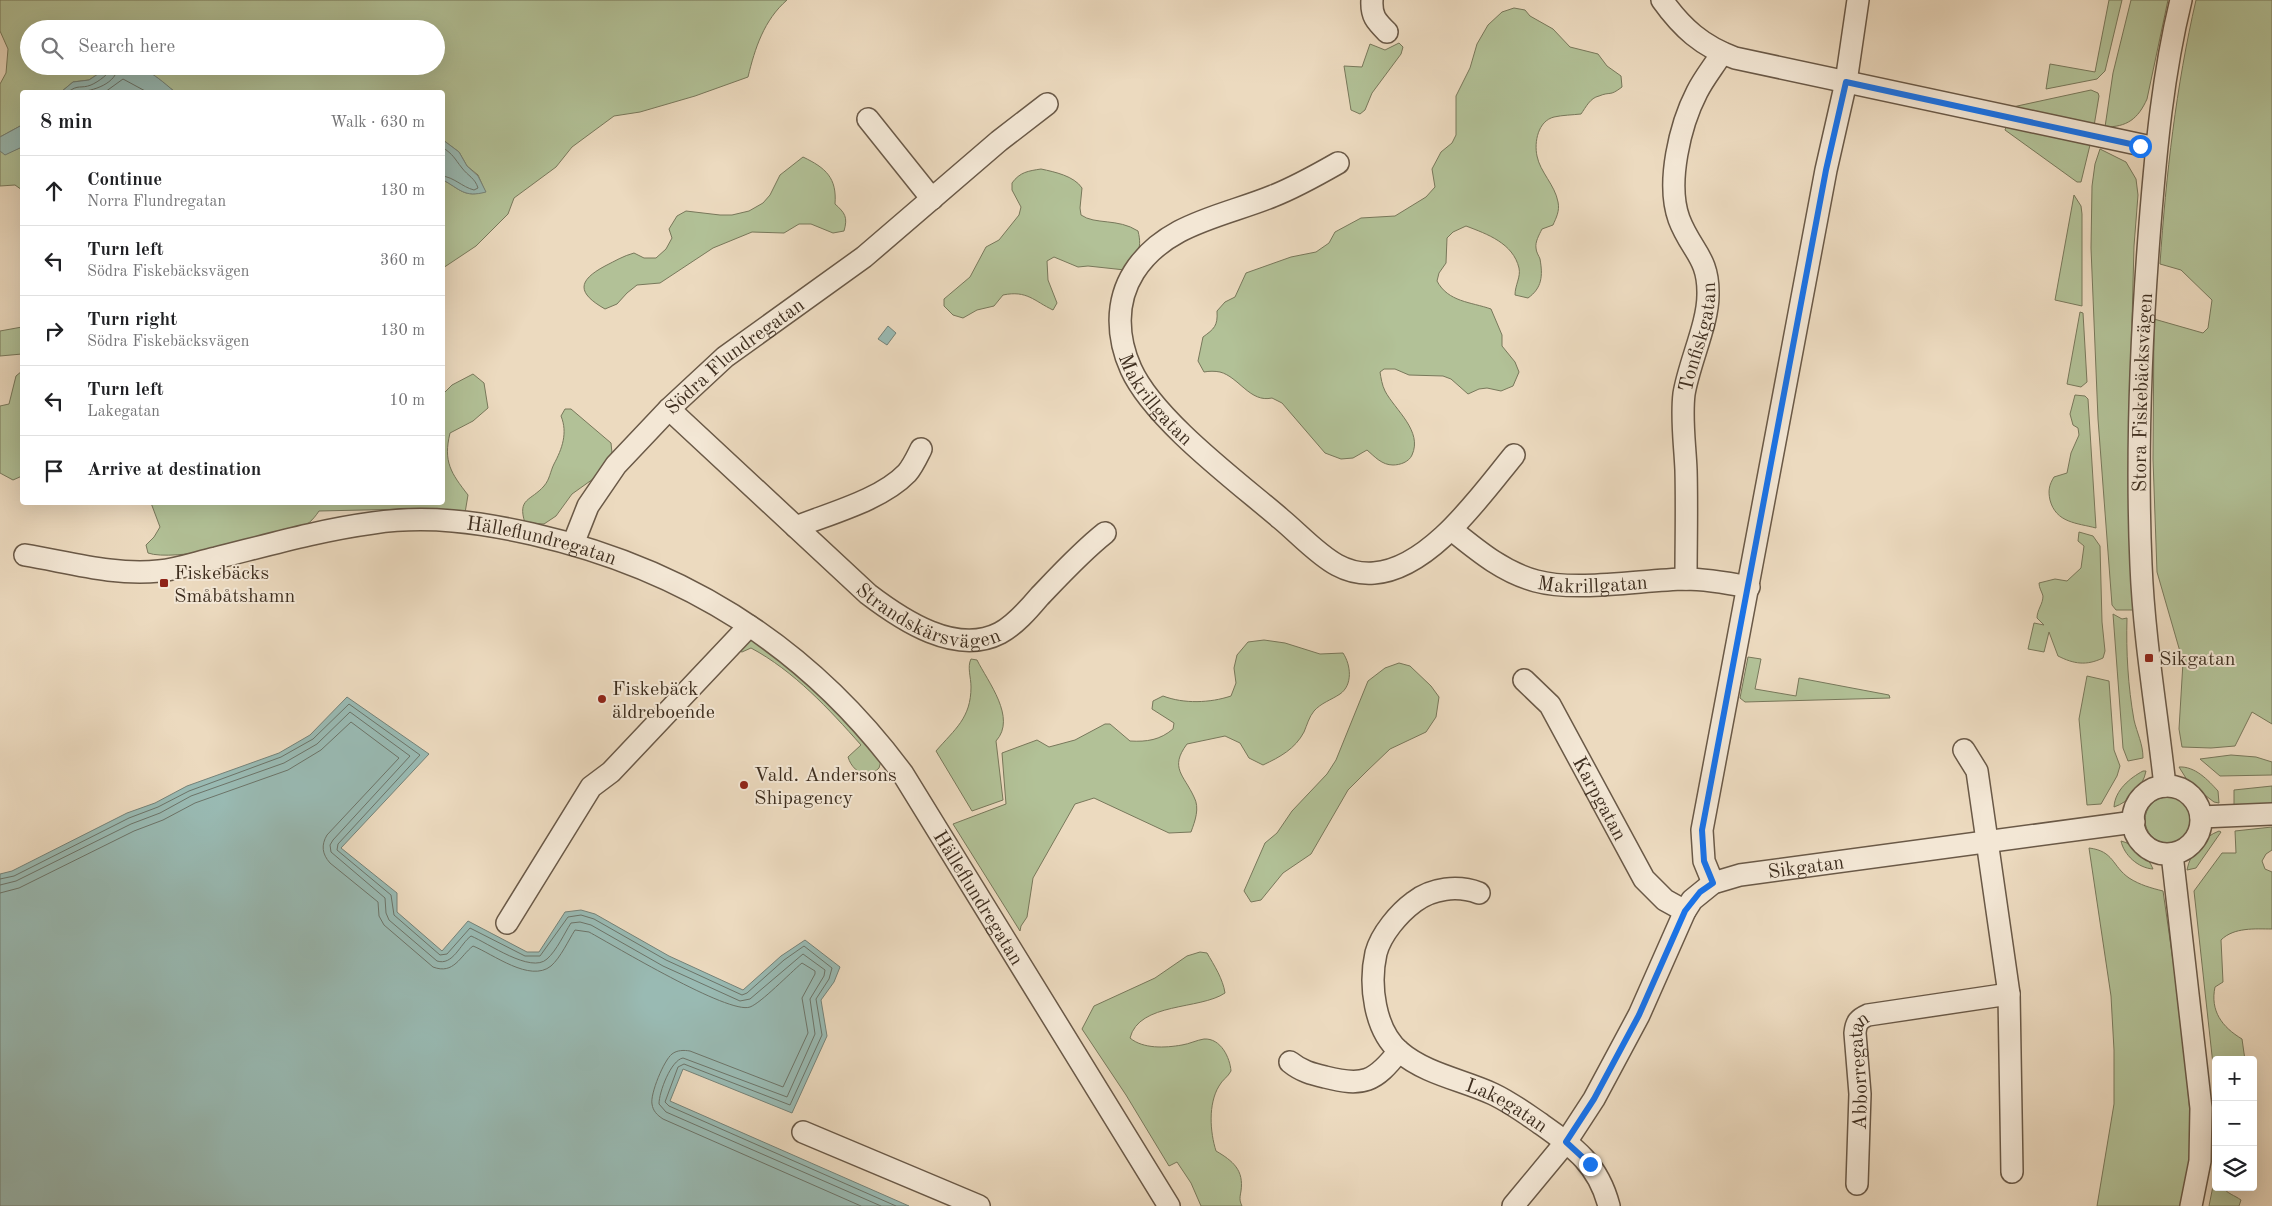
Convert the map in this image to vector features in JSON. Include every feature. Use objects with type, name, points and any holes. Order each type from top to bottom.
[{"type":"street","points":[[1372,0],[1372,16],[1388,32]]},
{"type":"street","points":[[1662,0],[1690,34],[1722,53],[1749,62],[2156,148]]},
{"type":"street","points":[[1513,1206],[1566,1142],[1594,1099],[1639,1015],[1685,911],[1700,892],[1713,883],[1704,861],[1702,830],[1826,170],[1846,82],[1858,0]]},
{"type":"street","name":"Stora Fiskebäcksvägen","points":[[2164,786],[2146,633],[2141,566],[2139,489],[2144,316],[2156,148],[2181,0]]},
{"type":"street","name":"Tonfiskgatan","points":[[1686,579],[1686,472],[1682,418],[1684,395],[1708,297],[1706,268],[1679,219],[1674,182],[1679,148],[1690,108],[1698,91],[1722,53]]},
{"type":"street","name":"Södra Flundregatan","points":[[573,544],[588,506],[616,465],[669,409],[724,356],[843,273],[999,141],[1047,104]]},
{"type":"street","points":[[868,119],[932,199]]},
{"type":"street","name":"Makrillgatan","points":[[1338,163],[1275,196],[1178,231],[1156,247],[1134,272],[1125,289],[1120,316],[1120,332],[1124,350],[1141,387],[1163,414],[1196,446],[1335,564],[1358,573],[1386,571],[1411,560],[1452,530],[1514,455]]},
{"type":"street","name":"Strandskärsvägen","points":[[669,409],[879,602],[930,631],[946,637],[972,640],[999,634],[1019,618],[1085,549],[1105,534]]},
{"type":"street","points":[[796,527],[862,500],[889,486],[907,473],[921,449]]},
{"type":"street","name":"Hälleflundregatan","points":[[25,555],[85,566],[158,571],[333,529],[403,520],[474,522],[573,544],[646,569],[703,596],[796,660],[837,696],[876,737],[903,774],[1170,1206]]},
{"type":"street","name":"Makrillgatan","points":[[1452,530],[1493,562],[1515,574],[1563,586],[1686,579],[1749,587]]},
{"type":"street","points":[[507,923],[591,787],[611,772],[749,626]]},
{"type":"street","name":"Karpgatan","points":[[1524,680],[1550,705],[1644,879],[1665,900],[1685,911]]},
{"type":"street","points":[[1964,750],[1977,770],[2009,994],[2012,1172]]},
{"type":"street","points":[[2164,786],[2176,787],[2192,796],[2198,805],[2201,817],[2200,828],[2192,843],[2183,850],[2172,854],[2156,852],[2143,843],[2135,829],[2134,822],[2135,809],[2142,798],[2152,790],[2164,786]]},
{"type":"street","points":[[2201,817],[2272,814]]},
{"type":"street","name":"Sikgatan","points":[[1713,883],[1740,875],[2134,822]]},
{"type":"street","points":[[2172,854],[2201,1108],[2200,1161],[2191,1206]]},
{"type":"street","name":"Lakegatan","points":[[1479,893],[1458,887],[1420,897],[1406,908],[1382,940],[1376,952],[1373,988],[1383,1028],[1399,1052],[1419,1064],[1493,1094],[1515,1106],[1566,1142],[1590,1164],[1600,1180],[1609,1206]]},
{"type":"street","name":"Abborregatan","points":[[1857,1184],[1860,1094],[1855,1032],[1859,1019],[1868,1015],[2009,994]]},
{"type":"street","points":[[1290,1062],[1300,1071],[1347,1082],[1360,1082],[1380,1073],[1399,1052]]},
{"type":"street","points":[[803,1132],[979,1206]]},
{"type":"green space","points":[[0,0],[787,0],[772,16],[766,26],[748,77],[695,96],[640,112],[614,116],[572,147],[556,167],[514,198],[508,214],[476,246],[445,267],[445,181],[462,192],[472,194],[485,191],[478,175],[467,166],[459,152],[445,142],[445,90],[172,90],[153,75],[445,75],[445,20],[20,20],[20,75],[96,75],[89,80],[73,82],[63,90],[20,90],[20,126],[0,137],[0,84],[6,73],[8,49],[0,31]]},
{"type":"green space","points":[[2109,0],[2122,0],[2105,71],[2097,79],[2046,89],[2050,64],[2095,72]]},
{"type":"green space","points":[[2131,0],[2168,0],[2144,106],[2136,117],[2126,123],[2105,127],[2113,73]]},
{"type":"green space","points":[[2196,0],[2272,0],[2272,724],[2252,712],[2235,746],[2211,748],[2182,747],[2179,729],[2183,662],[2157,572],[2153,459],[2154,319],[2203,333],[2208,328],[2212,300],[2181,270],[2160,264],[2165,197],[2173,131],[2183,65]]},
{"type":"green space","points":[[1514,8],[1525,10],[1530,16],[1553,29],[1570,47],[1598,54],[1607,66],[1621,76],[1622,87],[1612,93],[1596,97],[1588,103],[1581,114],[1557,116],[1549,119],[1538,133],[1537,156],[1541,168],[1556,196],[1558,208],[1553,225],[1542,229],[1537,241],[1536,249],[1540,259],[1541,276],[1539,286],[1533,294],[1528,298],[1515,295],[1519,268],[1511,252],[1498,241],[1466,226],[1453,232],[1447,238],[1446,263],[1439,273],[1437,281],[1447,293],[1454,297],[1491,309],[1502,335],[1502,346],[1515,362],[1519,372],[1513,386],[1501,391],[1487,388],[1479,389],[1468,394],[1451,379],[1443,376],[1409,375],[1395,369],[1384,369],[1380,372],[1384,389],[1411,429],[1414,438],[1412,455],[1409,460],[1404,463],[1389,465],[1376,458],[1367,450],[1353,458],[1341,459],[1325,453],[1282,403],[1272,398],[1264,399],[1257,397],[1220,372],[1204,372],[1198,361],[1203,337],[1215,327],[1217,311],[1225,302],[1235,297],[1246,273],[1291,257],[1316,252],[1329,243],[1335,232],[1361,218],[1395,216],[1426,197],[1435,187],[1432,169],[1441,152],[1452,143],[1456,135],[1456,96],[1470,68],[1477,44],[1488,25],[1502,12]]},
{"type":"green space","points":[[1399,43],[1403,47],[1401,54],[1372,93],[1365,110],[1360,114],[1351,110],[1344,66],[1362,67],[1370,44],[1385,50]]},
{"type":"green space","points":[[2091,90],[2098,93],[2099,96],[2094,126],[2008,108]]},
{"type":"green space","points":[[2006,127],[2090,145],[2081,182],[2077,182],[2005,130]]},
{"type":"green space","points":[[20,148],[20,189],[15,185],[0,186],[0,151],[5,154]]},
{"type":"green space","points":[[2100,149],[2126,162],[2136,179],[2138,195],[2134,246],[2129,436],[2129,517],[2133,610],[2116,610],[2112,605],[2098,419],[2091,248],[2092,186],[2095,164]]},
{"type":"green space","points":[[803,157],[818,165],[832,181],[835,204],[846,219],[844,231],[833,233],[811,224],[799,224],[784,233],[752,232],[713,248],[660,283],[637,285],[617,304],[605,309],[589,298],[585,292],[585,282],[589,277],[596,271],[619,259],[634,253],[644,258],[656,258],[666,249],[672,238],[669,229],[677,216],[686,211],[732,215],[749,211],[763,203],[770,195],[780,175]]},
{"type":"green space","points":[[1041,169],[1064,175],[1079,184],[1082,188],[1081,215],[1093,220],[1123,224],[1138,231],[1140,243],[1138,252],[1125,270],[1088,266],[1078,267],[1054,257],[1047,261],[1048,280],[1057,303],[1053,310],[1030,297],[1011,294],[1003,295],[994,306],[977,310],[963,318],[953,315],[944,306],[944,299],[970,277],[986,247],[999,240],[1019,215],[1021,207],[1012,190],[1012,183],[1018,176],[1032,170]]},
{"type":"green space","points":[[2074,195],[2081,206],[2082,214],[2082,306],[2055,300]]},
{"type":"green space","points":[[2080,312],[2083,313],[2087,382],[2081,387],[2067,384]]},
{"type":"green space","points":[[20,327],[20,354],[0,356],[0,331]]},
{"type":"green space","points":[[20,373],[20,477],[13,480],[0,473],[0,406],[9,404],[16,376]]},
{"type":"green space","points":[[473,374],[484,383],[488,408],[473,421],[450,433],[447,452],[448,460],[457,480],[468,495],[465,513],[439,517],[407,509],[319,511],[303,527],[265,540],[199,553],[160,555],[148,553],[146,545],[160,527],[152,505],[445,505],[445,392],[452,385]]},
{"type":"green space","points":[[2075,395],[2085,396],[2088,399],[2096,528],[2062,518],[2053,508],[2049,497],[2049,488],[2054,477],[2067,473],[2071,453],[2079,435],[2078,428],[2073,425],[2070,414]]},
{"type":"green space","points":[[565,409],[571,409],[611,443],[612,453],[593,479],[572,494],[556,516],[544,524],[525,523],[523,515],[524,504],[546,483],[562,447],[564,429],[561,416]]},
{"type":"green space","points":[[2079,532],[2093,536],[2100,546],[2102,622],[2105,651],[2103,658],[2086,663],[2069,661],[2058,656],[2049,632],[2044,652],[2028,649],[2034,623],[2044,625],[2037,618],[2043,596],[2039,583],[2055,579],[2067,581],[2081,568],[2084,546],[2078,541]]},
{"type":"green space","points":[[2113,614],[2122,619],[2127,618],[2130,694],[2134,720],[2143,753],[2143,758],[2128,761],[2123,748]]},
{"type":"green space","points":[[748,640],[757,640],[809,679],[881,761],[879,768],[869,777],[855,769],[848,757],[861,745],[810,692],[782,668],[751,648],[742,652],[736,650]]},
{"type":"green space","points":[[1264,640],[1285,643],[1320,654],[1343,653],[1349,669],[1347,685],[1340,694],[1314,711],[1309,718],[1304,732],[1292,748],[1263,765],[1249,758],[1240,743],[1225,736],[1187,744],[1179,759],[1179,766],[1197,806],[1191,832],[1169,833],[1094,798],[1075,804],[1033,878],[1027,917],[1020,931],[953,824],[1006,804],[1002,753],[1037,740],[1049,747],[1075,740],[1105,724],[1110,724],[1130,741],[1148,741],[1158,738],[1173,729],[1174,723],[1152,709],[1153,701],[1163,696],[1171,699],[1197,702],[1231,696],[1236,683],[1234,668],[1237,655],[1248,642]]},
{"type":"green space","points":[[1748,657],[1761,659],[1755,689],[1796,696],[1799,678],[1889,695],[1890,698],[1745,702],[1740,698]]},
{"type":"green space","points":[[971,659],[977,660],[999,700],[1003,722],[1002,732],[996,741],[1003,800],[972,811],[936,751],[965,715],[970,698],[969,669]]},
{"type":"green space","points":[[1399,663],[1410,666],[1431,686],[1439,697],[1436,717],[1426,732],[1390,749],[1348,790],[1311,854],[1283,873],[1261,900],[1251,902],[1244,891],[1265,843],[1277,833],[1292,811],[1327,774],[1336,760],[1368,681],[1385,668]]},
{"type":"green space","points":[[2087,676],[2109,681],[2114,750],[2120,766],[2117,776],[2101,804],[2087,805],[2079,719]]},
{"type":"green space","points":[[2231,755],[2256,757],[2272,762],[2272,775],[2220,776],[2200,759]]},
{"type":"green space","points":[[2179,767],[2196,771],[2205,778],[2218,791],[2219,803],[2214,802],[2189,783]]},
{"type":"green space","points":[[2143,771],[2146,771],[2142,783],[2135,793],[2125,802],[2114,807],[2117,795],[2124,785]]},
{"type":"green space","points":[[2272,786],[2272,807],[2234,807],[2234,790]]},
{"type":"green space","points":[[2168,797],[2181,801],[2187,807],[2191,820],[2187,833],[2181,839],[2168,843],[2155,839],[2149,833],[2145,820],[2149,807],[2155,801]]},
{"type":"green space","points":[[2272,827],[2272,850],[2266,854],[2262,861],[2265,869],[2272,872],[2272,929],[2238,931],[2221,940],[2223,982],[2215,987],[2214,1004],[2223,1024],[2242,1039],[2244,1056],[2212,1056],[2194,891],[2222,853],[2236,853],[2235,831]]},
{"type":"green space","points":[[2219,831],[2221,832],[2196,868],[2187,870],[2198,846],[2208,837]]},
{"type":"green space","points":[[2121,841],[2140,851],[2153,869],[2142,866],[2132,860],[2125,851]]},
{"type":"green space","points":[[2089,848],[2103,852],[2129,878],[2163,891],[2181,1016],[2191,1123],[2190,1168],[2181,1206],[2097,1206],[2114,1104],[2114,1050],[2111,996]]},
{"type":"green space","points":[[1200,952],[1207,953],[1220,977],[1225,993],[1201,1002],[1157,1012],[1145,1018],[1136,1026],[1130,1038],[1135,1042],[1148,1046],[1162,1047],[1182,1045],[1204,1039],[1215,1042],[1224,1050],[1229,1060],[1231,1071],[1215,1093],[1211,1118],[1212,1135],[1216,1151],[1228,1159],[1239,1172],[1241,1177],[1240,1202],[1242,1206],[1201,1206],[1191,1183],[1177,1162],[1169,1166],[1126,1095],[1082,1029],[1094,1006],[1155,978],[1187,956]]},
{"type":"green space","points":[[2212,1191],[2227,1191],[2241,1200],[2239,1206],[2209,1206]]},
{"type":"water","points":[[96,75],[153,75],[173,90],[63,90],[73,82],[89,80]]},
{"type":"water","points":[[20,126],[20,148],[5,155],[0,151],[0,137]]},
{"type":"water","points":[[445,142],[459,152],[467,166],[478,176],[486,192],[472,194],[445,181]]},
{"type":"water","points":[[888,326],[896,333],[887,345],[878,339]]},
{"type":"water","points":[[347,697],[429,754],[341,848],[397,893],[397,912],[442,951],[468,921],[527,952],[539,952],[565,912],[581,910],[595,914],[669,956],[743,990],[781,956],[805,940],[840,967],[834,982],[821,1000],[827,1036],[792,1113],[683,1069],[670,1101],[909,1206],[0,1206],[0,874],[12,871],[127,813],[155,803],[187,786],[279,753],[310,735]]},
{"type":"place","name":"Fiskebäcks Småbåtshamn","points":[[164,583]]},
{"type":"place","name":"Sikgatan","points":[[2149,658]]},
{"type":"place","name":"Fiskebäck äldreboende","points":[[602,699]]},
{"type":"place","name":"Vald. Andersons Shipagency","points":[[744,785]]},
{"type":"route","points":[[1590,1164],[1566,1142],[1594,1099],[1639,1015],[1685,911],[1700,892],[1713,883],[1704,861],[1702,830],[1826,170],[1846,82],[2140,146]]}]
